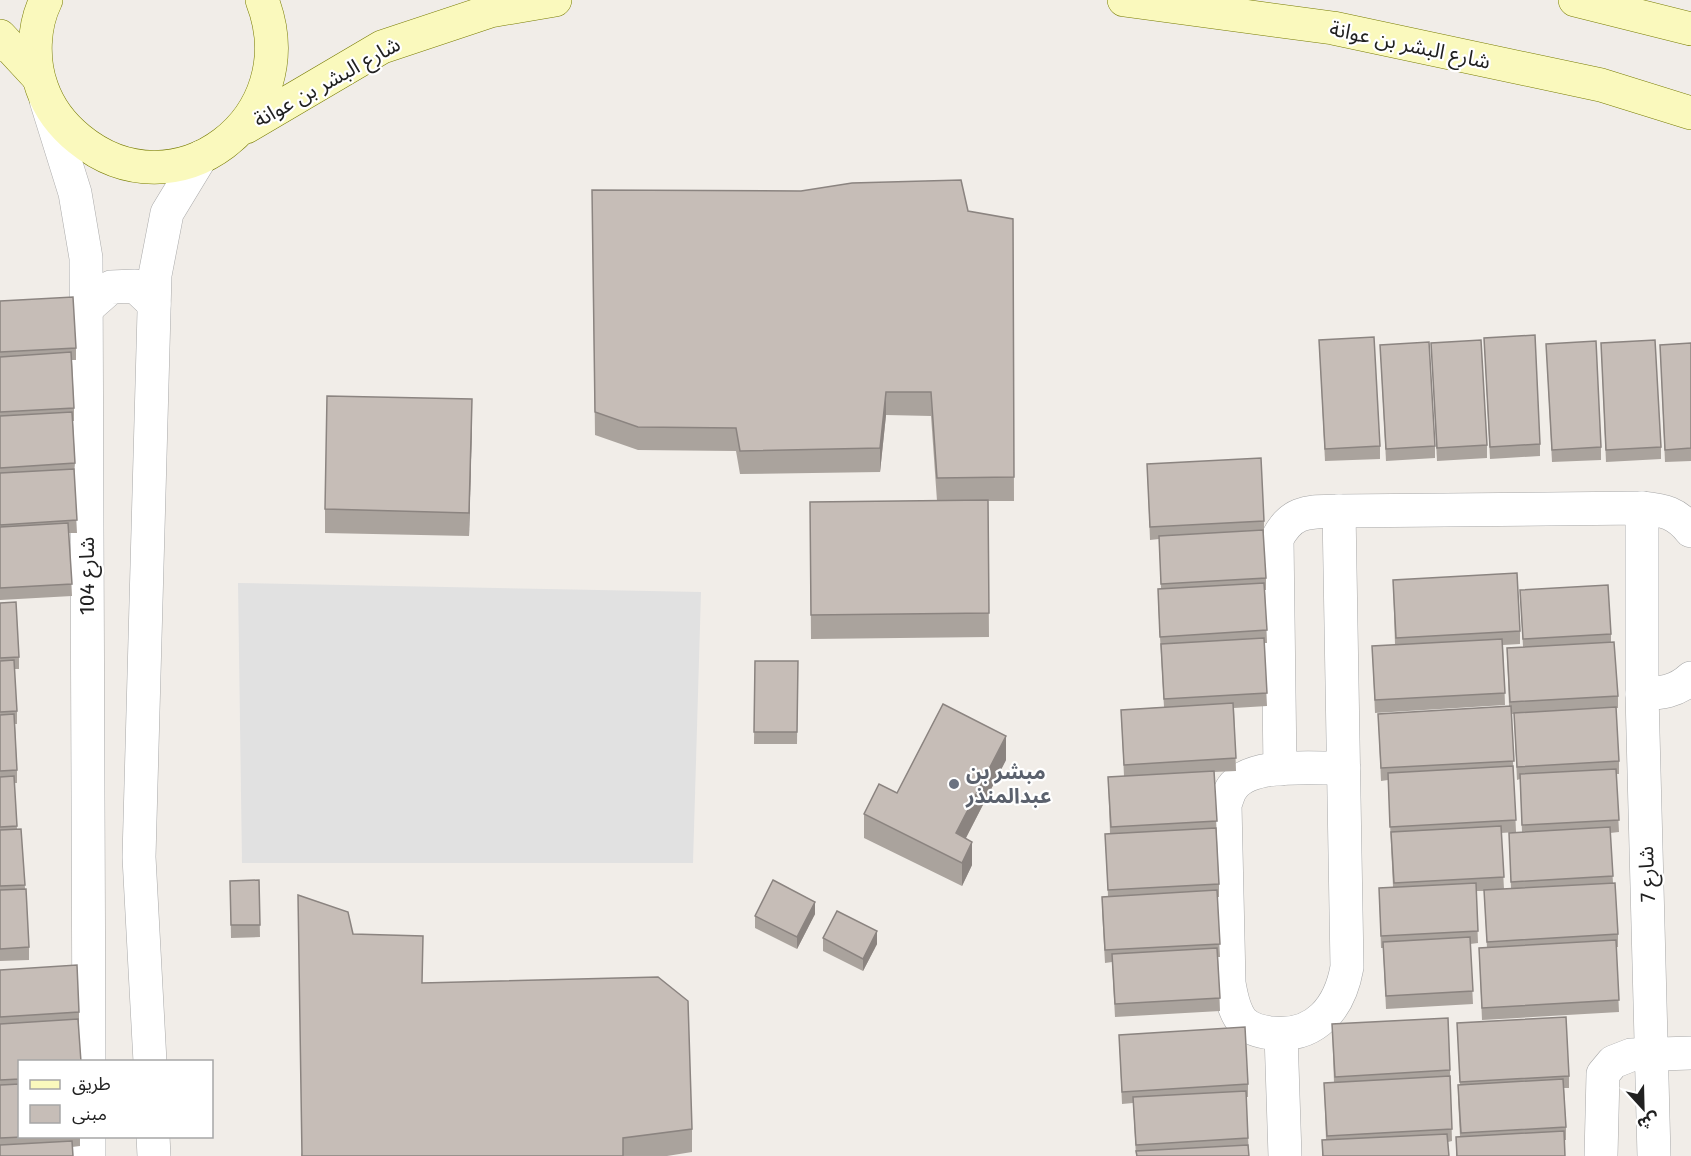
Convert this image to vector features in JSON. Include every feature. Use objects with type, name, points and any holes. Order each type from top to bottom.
[{"type":"main road","points":[[41,86],[35,43],[41,10],[46,0]]},
{"type":"main road","points":[[0,36],[41,86],[65,127],[94,151],[128,164],[166,167],[201,157],[222,146],[239,131],[262,99],[273,61],[271,23],[262,0]]},
{"type":"main road","name":"شارع البشر بن عوانة","points":[[239,131],[300,93],[382,47],[490,11],[555,0]]},
{"type":"main road","name":"شارع البشر بن عوانة","points":[[1124,0],[1333,28],[1601,85],[1691,113]]},
{"type":"main road","points":[[1575,0],[1691,29]]},
{"type":"street","name":"شارع 104","points":[[41,86],[75,193],[86,258],[89,1060]]},
{"type":"street","points":[[150,1060],[139,857],[155,275],[167,213],[201,157]]},
{"type":"street","points":[[86,309],[111,287],[135,286],[154,304]]},
{"type":"street","points":[[1280,769],[1277,538],[1284,525],[1293,517],[1309,512],[1339,511],[1642,508],[1665,510],[1683,520],[1691,531]]},
{"type":"street","name":"شارع 7","points":[[1642,508],[1642,694],[1654,1156]]},
{"type":"street","points":[[1339,511],[1344,768],[1347,968],[1344,986],[1333,1008],[1318,1023],[1304,1030],[1281,1034],[1259,1032],[1242,1022],[1232,1000],[1228,983],[1225,805],[1233,787],[1245,776],[1260,770],[1344,768]]},
{"type":"street","points":[[1642,694],[1664,693],[1679,688],[1691,678]]},
{"type":"street","points":[[1281,1034],[1285,1156]]},
{"type":"street","points":[[1601,1156],[1603,1074],[1613,1062],[1631,1055],[1691,1053]]},
{"type":"street","points":[[89,1138],[89,1156]]},
{"type":"street","points":[[153,1138],[154,1156]]},
{"type":"shaded area","points":[[238,583],[701,592],[693,863],[242,863]]},
{"type":"building","points":[[961,180],[968,211],[1013,219],[1014,477],[937,478],[931,392],[886,392],[880,448],[740,451],[736,428],[638,427],[595,412],[592,190],[801,191],[852,183]]},
{"type":"building","points":[[73,297],[76,348],[0,352],[0,301]]},
{"type":"building","points":[[1535,335],[1540,444],[1490,447],[1484,338]]},
{"type":"building","points":[[1374,337],[1380,446],[1325,449],[1319,340]]},
{"type":"building","points":[[1481,340],[1487,445],[1437,448],[1431,343]]},
{"type":"building","points":[[1655,340],[1661,447],[1606,450],[1601,343]]},
{"type":"building","points":[[1596,341],[1601,447],[1552,450],[1546,344]]},
{"type":"building","points":[[1429,342],[1435,446],[1386,449],[1380,345]]},
{"type":"building","points":[[1691,343],[1691,448],[1665,450],[1660,345]]},
{"type":"building","points":[[71,352],[74,408],[0,412],[0,357]]},
{"type":"building","points":[[327,396],[472,399],[469,513],[325,509]]},
{"type":"building","points":[[72,412],[75,463],[0,468],[0,416]]},
{"type":"building","points":[[1261,458],[1264,521],[1150,527],[1147,464]]},
{"type":"building","points":[[74,469],[77,520],[0,525],[0,473]]},
{"type":"building","points":[[988,500],[989,613],[811,615],[810,502]]},
{"type":"building","points":[[68,523],[72,584],[0,588],[0,527]]},
{"type":"building","points":[[1263,530],[1266,578],[1161,584],[1159,536]]},
{"type":"building","points":[[1517,573],[1520,631],[1396,638],[1393,580]]},
{"type":"building","points":[[1264,583],[1267,630],[1160,637],[1158,589]]},
{"type":"building","points":[[1608,585],[1611,634],[1523,639],[1520,590]]},
{"type":"building","points":[[16,602],[19,657],[0,658],[0,603]]},
{"type":"building","points":[[1264,638],[1267,693],[1164,699],[1161,644]]},
{"type":"building","points":[[1502,639],[1505,693],[1375,700],[1372,646]]},
{"type":"building","points":[[1614,642],[1618,696],[1510,702],[1507,648]]},
{"type":"building","points":[[14,660],[17,711],[0,712],[0,661]]},
{"type":"building","points":[[755,661],[798,661],[797,732],[754,732]]},
{"type":"building","points":[[1233,703],[1236,758],[1124,765],[1121,710]]},
{"type":"building","name":"مبشر بن عبدالمنذر","points":[[943,704],[1006,736],[956,833],[972,842],[962,863],[864,814],[879,784],[897,793]]},
{"type":"building","points":[[1511,706],[1514,761],[1381,768],[1378,714]]},
{"type":"building","points":[[1616,707],[1619,761],[1517,767],[1514,713]]},
{"type":"building","points":[[14,714],[17,770],[0,771],[0,715]]},
{"type":"building","points":[[1513,766],[1516,820],[1390,827],[1388,773]]},
{"type":"building","points":[[1616,769],[1619,820],[1522,825],[1520,774]]},
{"type":"building","points":[[1214,771],[1217,821],[1111,827],[1108,777]]},
{"type":"building","points":[[14,776],[17,826],[0,827],[0,777]]},
{"type":"building","points":[[1501,826],[1504,877],[1394,883],[1391,832]]},
{"type":"building","points":[[1610,827],[1613,876],[1511,882],[1509,833]]},
{"type":"building","points":[[1216,828],[1219,884],[1108,890],[1105,834]]},
{"type":"building","points":[[21,829],[25,885],[0,886],[0,830]]},
{"type":"building","points":[[259,880],[260,925],[231,925],[230,881]]},
{"type":"building","points":[[773,880],[815,902],[797,937],[755,916]]},
{"type":"building","points":[[1476,883],[1478,931],[1381,936],[1379,888]]},
{"type":"building","points":[[1615,883],[1618,934],[1487,942],[1484,890]]},
{"type":"building","points":[[26,889],[29,947],[0,949],[0,890]]},
{"type":"building","points":[[1217,890],[1220,944],[1105,950],[1102,897]]},
{"type":"building","points":[[298,895],[348,912],[353,934],[423,936],[422,983],[658,977],[688,1001],[692,1129],[623,1138],[623,1156],[302,1156]]},
{"type":"building","points":[[837,911],[877,931],[863,959],[823,938]]},
{"type":"building","points":[[1470,937],[1473,991],[1386,996],[1383,942]]},
{"type":"building","points":[[1616,940],[1619,1000],[1482,1008],[1479,948]]},
{"type":"building","points":[[1217,948],[1220,998],[1115,1004],[1112,954]]},
{"type":"building","points":[[77,965],[79,1012],[0,1017],[0,970]]},
{"type":"building","points":[[1566,1017],[1569,1076],[1460,1082],[1457,1023]]},
{"type":"building","points":[[1448,1018],[1450,1070],[1335,1077],[1332,1024]]},
{"type":"building","points":[[78,1019],[81,1060],[18,1060],[18,1079],[0,1080],[0,1024]]},
{"type":"building","points":[[1245,1027],[1248,1084],[1122,1092],[1119,1035]]},
{"type":"building","points":[[1450,1076],[1452,1129],[1327,1136],[1324,1083]]},
{"type":"building","points":[[1563,1079],[1566,1127],[1461,1133],[1458,1085]]},
{"type":"building","points":[[18,1084],[18,1137],[0,1138],[0,1085]]},
{"type":"building","points":[[1246,1091],[1248,1138],[1136,1145],[1133,1097]]},
{"type":"building","points":[[1564,1131],[1565,1156],[1457,1156],[1456,1137]]},
{"type":"building","points":[[1447,1134],[1449,1156],[1323,1156],[1322,1140]]},
{"type":"building","points":[[72,1141],[73,1156],[0,1156],[0,1145]]},
{"type":"building","points":[[1248,1145],[1249,1156],[1137,1156],[1136,1151]]},
{"type":"place","name":"مبشر بن عبدالمنذر","points":[[954,784]]}]
